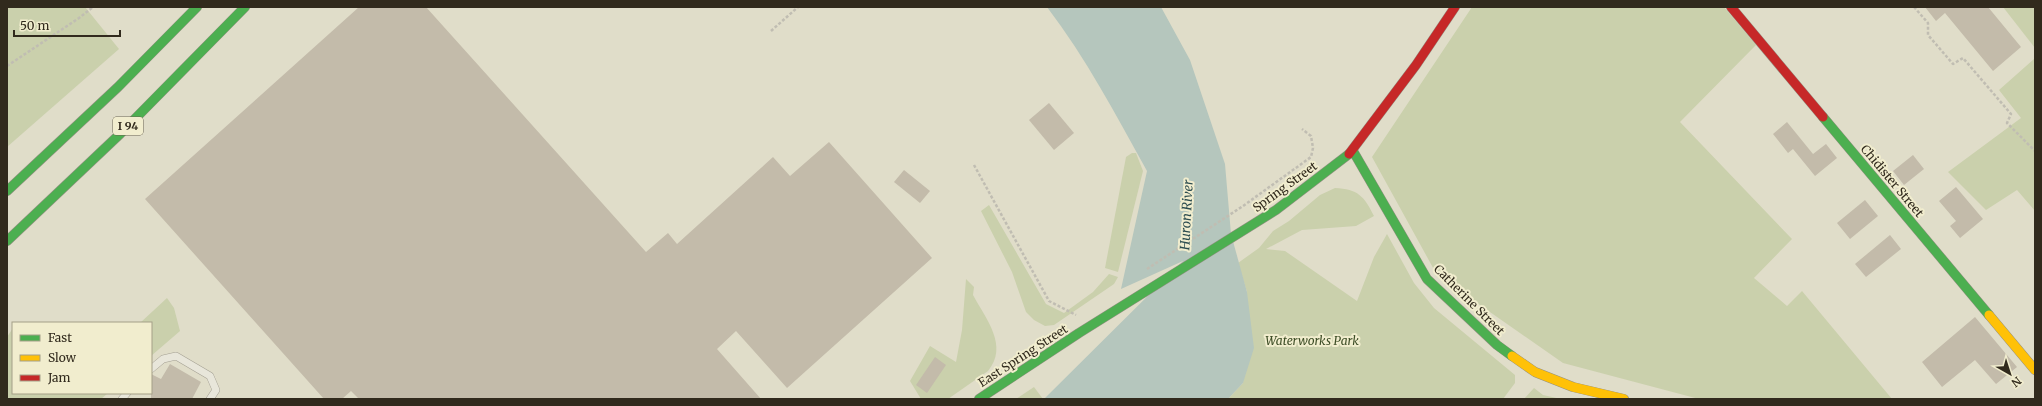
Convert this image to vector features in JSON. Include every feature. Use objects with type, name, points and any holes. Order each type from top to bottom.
[{"type":"main road","points":[[7,191],[118,87],[197,7]]},
{"type":"main road","name":"I 94","points":[[7,241],[120,134],[245,7]]},
{"type":"main road","name":"Spring Street","points":[[1079,333],[1276,210],[1353,151],[1416,65],[1455,7]]},
{"type":"main road","name":"Chidister Street","points":[[1731,7],[2035,370]]},
{"type":"main road","name":"Catherine Street","points":[[1353,151],[1427,279],[1497,345],[1535,372],[1572,387],[1624,399]]},
{"type":"main road","name":"East Spring Street","points":[[979,399],[1079,333]]},
{"type":"lane","points":[[152,368],[163,359],[176,356],[210,376],[216,390],[210,399]]},
{"type":"path","points":[[7,66],[93,7]]},
{"type":"path","points":[[770,31],[798,7]]},
{"type":"path","points":[[1914,7],[1928,23],[1928,35],[1953,64],[1963,58],[2011,114],[2007,123],[2035,151]]},
{"type":"path","points":[[1142,272],[1243,206],[1311,157],[1313,148],[1311,136],[1302,129]]},
{"type":"path","points":[[974,165],[1049,301],[1075,315],[1082,311]]},
{"type":"green space","points":[[7,7],[85,7],[119,49],[7,147]]},
{"type":"green space","points":[[1472,7],[1724,7],[1756,45],[1680,122],[1792,239],[1754,278],[1787,306],[1802,291],[1892,399],[1699,399],[1563,363],[1437,275],[1372,157]]},
{"type":"green space","points":[[2003,7],[2035,7],[2035,48]]},
{"type":"green space","points":[[2035,58],[2035,211],[2017,190],[1986,210],[1948,172],[2021,118],[1999,90]]},
{"type":"green space","points":[[1132,153],[1136,153],[1143,171],[1118,272],[1105,268],[1126,157]]},
{"type":"green space","name":"Waterworks Park","points":[[1335,188],[1355,192],[1367,203],[1374,216],[1356,226],[1302,230],[1266,249],[1285,251],[1357,301],[1374,257],[1387,234],[1414,283],[1434,308],[1515,375],[1515,383],[1503,399],[1228,399],[1243,383],[1247,292],[1238,263],[1259,248],[1273,231],[1289,221],[1320,195]]},
{"type":"green space","points":[[989,205],[1046,304],[1064,313],[1093,292],[1109,274],[1118,277],[1114,284],[1054,325],[1045,326],[1034,320],[1026,312],[1012,272],[981,211]]},
{"type":"green space","points":[[966,279],[974,287],[973,295],[993,333],[996,342],[994,362],[988,371],[948,399],[921,399],[910,381],[930,346],[956,362],[962,330]]},
{"type":"green space","points":[[167,298],[174,308],[180,331],[152,355],[152,322],[141,322]]},
{"type":"green space","points":[[12,330],[12,394],[107,394],[101,399],[7,399],[7,337]]},
{"type":"green space","points":[[1034,387],[1043,399],[1016,399]]},
{"type":"green space","points":[[1534,388],[1543,395],[1561,399],[1524,399]]},
{"type":"water","name":"Huron River","points":[[1047,7],[1161,7],[1190,60],[1225,164],[1231,234],[1247,292],[1254,348],[1243,383],[1228,399],[1044,399],[1183,261],[1121,289],[1147,171],[1088,67]]},
{"type":"building","points":[[359,7],[426,7],[646,252],[668,233],[677,244],[773,157],[790,176],[829,142],[932,258],[787,388],[736,331],[717,349],[761,399],[359,399],[351,391],[342,399],[324,399],[145,199]]},
{"type":"building","points":[[1925,7],[1988,7],[2021,47],[1993,71],[1945,13],[1936,21]]},
{"type":"building","points":[[1049,103],[1074,133],[1054,150],[1029,120]]},
{"type":"building","points":[[1787,122],[1813,154],[1826,144],[1837,158],[1815,176],[1793,149],[1788,153],[1773,134]]},
{"type":"building","points":[[1913,155],[1924,169],[1904,185],[1893,171]]},
{"type":"building","points":[[904,170],[930,191],[920,203],[894,182]]},
{"type":"building","points":[[1956,187],[1983,219],[1960,238],[1950,226],[1956,221],[1939,201]]},
{"type":"building","points":[[1865,200],[1878,216],[1850,239],[1837,223]]},
{"type":"building","points":[[1890,235],[1901,249],[1866,277],[1855,264]]},
{"type":"building","points":[[1975,317],[2017,367],[1996,384],[1975,360],[1942,387],[1922,362]]},
{"type":"building","points":[[935,357],[946,365],[927,393],[916,385]]},
{"type":"building","points":[[170,364],[201,382],[192,399],[151,399],[152,374],[161,379]]},
{"type":"traffic: fast","points":[[7,191],[118,87],[197,7]]},
{"type":"traffic: fast","points":[[7,241],[120,134],[245,7]]},
{"type":"traffic: fast","points":[[1823,117],[1989,315]]},
{"type":"traffic: fast","points":[[1353,151],[1427,279],[1497,345],[1512,356]]},
{"type":"traffic: fast","points":[[979,399],[1079,333],[1276,210],[1349,154]]},
{"type":"traffic: slow","points":[[1989,315],[2035,370]]},
{"type":"traffic: slow","points":[[1512,356],[1535,372],[1573,387],[1624,399]]},
{"type":"traffic: jam","points":[[1349,154],[1416,65],[1455,7]]},
{"type":"traffic: jam","points":[[1731,7],[1823,117]]}]
